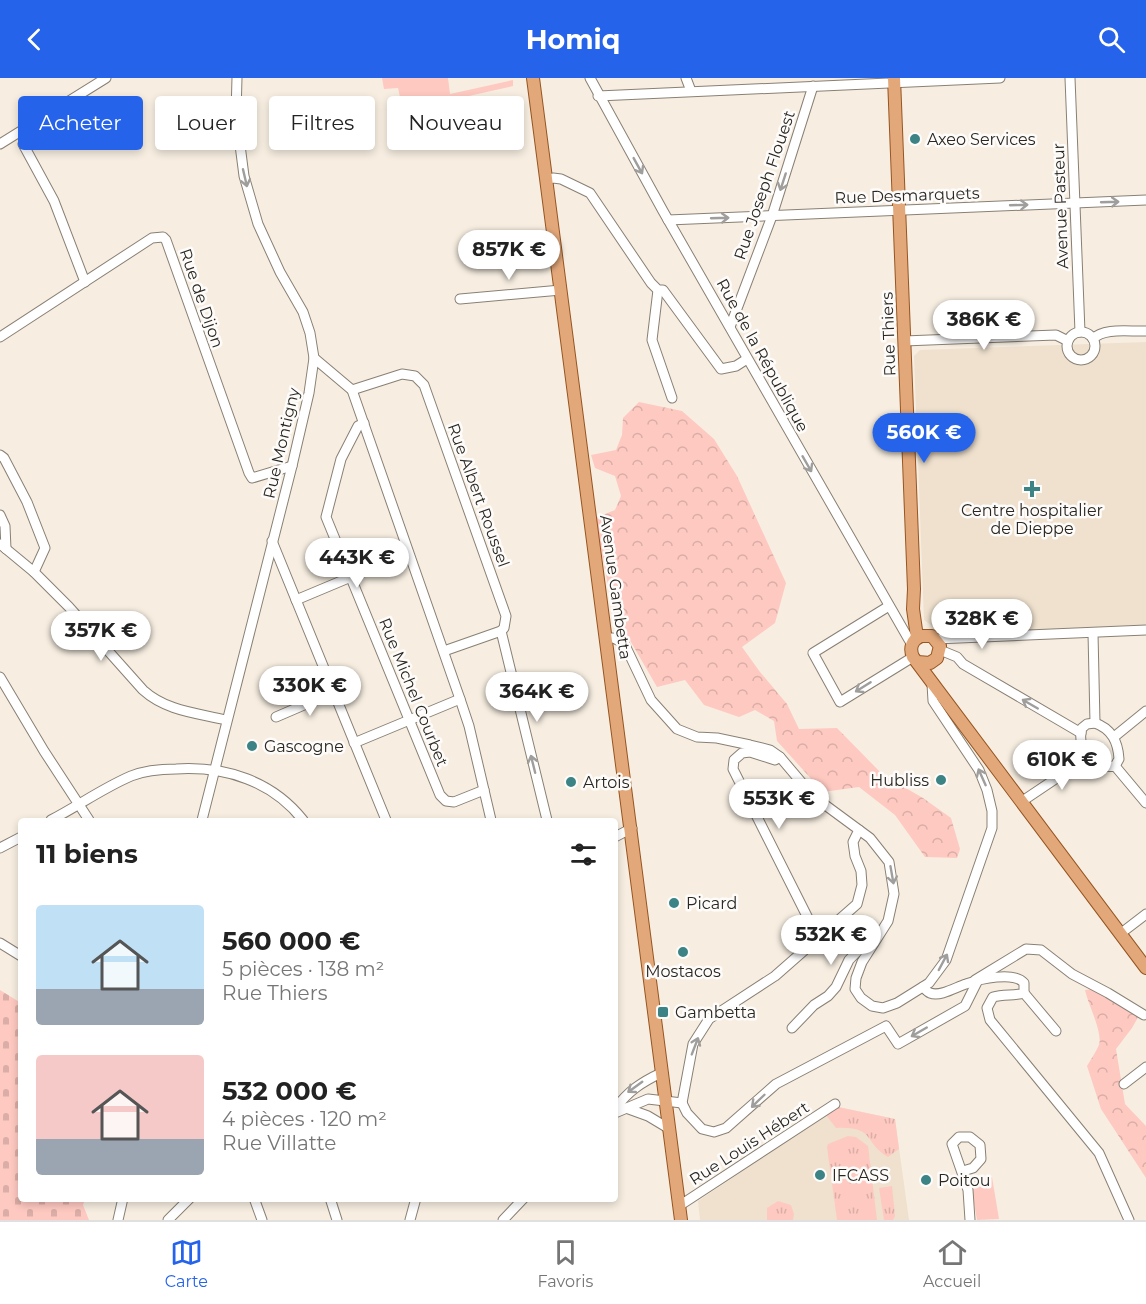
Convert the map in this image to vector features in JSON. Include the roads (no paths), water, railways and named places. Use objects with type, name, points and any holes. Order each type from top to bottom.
[{"type":"main road","name":"Avenue Gambetta","points":[[533,78],[681,1220]]},
{"type":"main road","name":"Rue Thiers","points":[[894,80],[913,609],[923,646]]},
{"type":"main road","points":[[923,646],[926,664],[934,661],[932,684]]},
{"type":"main road","points":[[923,646],[932,684],[1146,968]]},
{"type":"street","points":[[0,144],[106,78]]},
{"type":"street","name":"Rue Montigny","points":[[202,818],[292,466],[309,393],[314,358],[310,333],[303,312],[280,272],[258,224],[244,176],[236,114],[237,78]]},
{"type":"street","name":"Rue de la République","points":[[590,78],[668,220],[889,606],[923,646]]},
{"type":"street","points":[[686,78],[691,92]]},
{"type":"street","points":[[598,96],[894,80],[1000,78]]},
{"type":"street","name":"Avenue Pasteur","points":[[1070,78],[1080,332]]},
{"type":"street","name":"Rue Joseph Flouest","points":[[730,327],[772,216],[813,86]]},
{"type":"street","points":[[26,150],[54,201],[85,282]]},
{"type":"street","points":[[547,180],[561,179],[590,193],[651,283],[658,290],[663,290],[721,369],[736,366],[747,359]]},
{"type":"street","name":"Rue Desmarquets","points":[[668,220],[1146,200]]},
{"type":"street","name":"Rue de Dijon","points":[[0,337],[152,238],[163,237],[249,473],[252,478],[259,477],[292,466]]},
{"type":"street","points":[[460,299],[561,290]]},
{"type":"street","points":[[658,290],[652,340],[672,398]]},
{"type":"street","points":[[1093,339],[1080,332],[1072,335],[1068,341],[1071,355],[1076,359],[1090,357],[1094,351],[1093,339],[1097,334],[1146,331]]},
{"type":"street","points":[[904,341],[1056,335],[1068,341]]},
{"type":"street","points":[[314,358],[352,390],[460,699],[491,818]]},
{"type":"street","name":"Rue Albert Roussel","points":[[352,390],[402,374],[415,376],[424,385],[506,616],[504,628],[501,631],[547,818]]},
{"type":"street","name":"Rue Michel Courbet","points":[[364,423],[358,426],[341,459],[326,517],[440,795],[446,801],[454,802],[484,790]]},
{"type":"street","points":[[0,455],[4,458],[27,502],[45,548],[34,572]]},
{"type":"street","points":[[0,515],[5,526],[3,547],[34,572],[155,701],[226,720]]},
{"type":"street","points":[[272,541],[385,818]]},
{"type":"street","points":[[296,600],[408,553]]},
{"type":"street","points":[[889,606],[813,653],[840,702],[923,646],[1146,630]]},
{"type":"street","points":[[444,651],[501,631]]},
{"type":"street","points":[[1092,633],[1095,723]]},
{"type":"street","points":[[607,638],[624,643],[651,700],[677,729],[697,737],[717,738],[770,750],[780,757],[813,796],[870,838],[890,862],[894,894],[888,921],[862,962],[855,989],[861,998],[872,1006],[883,1008],[897,1003],[923,987],[946,960],[992,828],[992,811],[979,770],[933,701],[932,684]]},
{"type":"street","points":[[923,646],[957,657],[963,664],[1081,733]]},
{"type":"street","points":[[0,677],[88,818]]},
{"type":"street","points":[[276,717],[334,692]]},
{"type":"street","points":[[354,743],[460,699]]},
{"type":"street","points":[[1114,737],[1146,711]]},
{"type":"street","points":[[1095,723],[1107,729],[1114,737],[1119,759],[1115,766],[1102,767],[1088,757],[1081,740],[1082,728],[1087,724],[1095,723]]},
{"type":"street","points":[[780,757],[775,760],[750,752],[742,753],[734,760],[733,769],[818,938]]},
{"type":"street","points":[[1021,802],[1088,757]]},
{"type":"street","points":[[1115,766],[1146,803]]},
{"type":"street","points":[[55,818],[132,775],[153,770],[214,770],[243,777],[267,788],[287,802],[301,818]]},
{"type":"street","points":[[618,835],[632,828]]},
{"type":"street","points":[[859,830],[853,842],[861,871],[857,904],[775,976],[709,1019],[693,1044],[682,1103],[687,1113],[702,1129],[714,1132],[726,1128],[776,1083],[886,1026],[898,1044],[964,1006],[974,982],[1026,949],[1041,950],[1072,974],[1144,1015]]},
{"type":"street","points":[[0,848],[18,839]]},
{"type":"street","points":[[1120,934],[1146,914]]},
{"type":"street","points":[[792,1028],[814,1005],[828,996],[836,987],[849,960],[888,921]]},
{"type":"street","points":[[0,943],[18,954]]},
{"type":"street","points":[[923,987],[931,993],[942,993],[974,982],[1015,976],[1024,983],[1024,993],[1056,1031]]},
{"type":"street","points":[[1024,993],[993,997],[987,1008],[990,1020],[1099,1153],[1128,1219]]},
{"type":"street","points":[[1124,1084],[1146,1067]]},
{"type":"street","points":[[618,1107],[626,1095],[640,1083],[661,1073]]},
{"type":"street","points":[[618,1110],[648,1099],[682,1103]]},
{"type":"street","name":"Rue Louis Hébert","points":[[680,1206],[836,1104]]},
{"type":"street","points":[[626,1108],[648,1116],[668,1128]]},
{"type":"street","points":[[963,1171],[968,1190],[970,1220]]},
{"type":"street","points":[[118,1220],[122,1202]]},
{"type":"street","points":[[168,1220],[186,1202]]},
{"type":"street","points":[[255,1202],[262,1220]]},
{"type":"street","points":[[331,1202],[337,1220]]},
{"type":"street","points":[[410,1220],[415,1202]]},
{"type":"street","points":[[503,1220],[520,1202]]},
{"type":"place","name":"Axeo Services","points":[[915,139]]},
{"type":"place","name":"Centre hospitalier de Dieppe","points":[[1032,489]]},
{"type":"place","name":"Gascogne","points":[[252,746]]},
{"type":"place","name":"Hubliss","points":[[941,780]]},
{"type":"place","name":"Artois","points":[[571,782]]},
{"type":"place","name":"Picard","points":[[674,903]]},
{"type":"place","name":"Mostacos","points":[[683,952]]},
{"type":"place","name":"Gambetta","points":[[663,1012]]},
{"type":"place","name":"IFCASS","points":[[820,1175]]},
{"type":"place","name":"Poitou","points":[[926,1180]]}]
